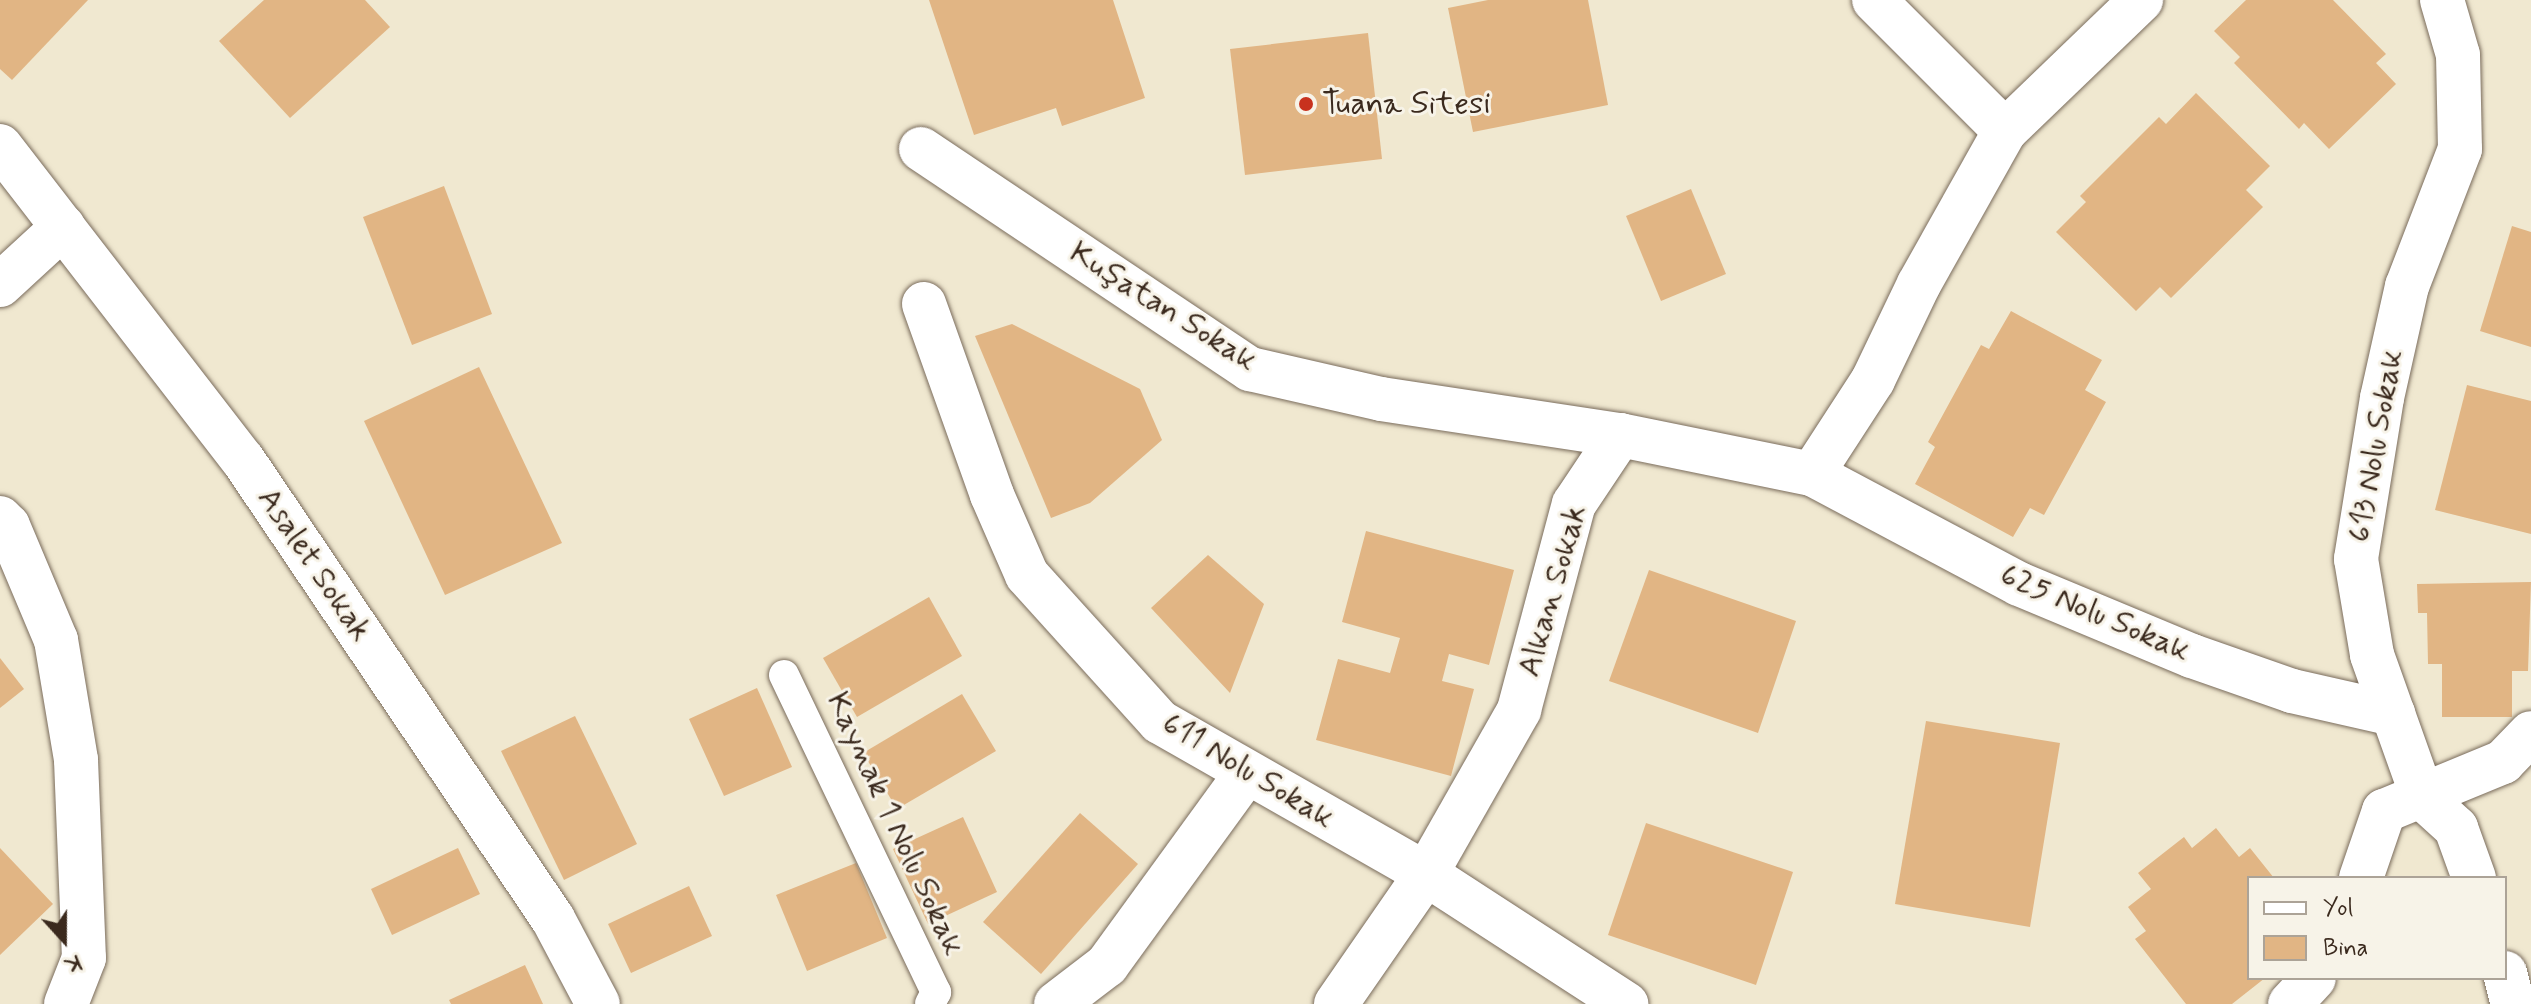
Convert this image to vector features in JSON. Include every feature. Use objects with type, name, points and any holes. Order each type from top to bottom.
[{"type":"street","points":[[1874,0],[2005,131]]},
{"type":"street","points":[[1620,435],[1812,474],[1873,380],[1919,284],[2005,131],[2141,0]]},
{"type":"street","name":"613 Nolu Sokak","points":[[2442,0],[2458,55],[2460,149],[2407,286],[2382,398],[2356,559],[2372,655],[2423,798],[2456,828],[2473,876]]},
{"type":"street","name":"Asalet Sokak","points":[[0,146],[243,460],[553,919],[598,1004]]},
{"type":"street","name":"Kuşatan Sokak","points":[[921,149],[1250,369],[1381,399],[1620,435]]},
{"type":"street","points":[[0,285],[63,227]]},
{"type":"street","name":"611 Nolu Sokak","points":[[924,304],[992,495],[1027,575],[1160,722],[1245,775],[1426,874],[1626,1004]]},
{"type":"street","name":"Alkan Sokak","points":[[1336,1004],[1426,874],[1519,710],[1574,504],[1620,435]]},
{"type":"street","name":"625 Nolu Sokak","points":[[1812,474],[2019,584],[2192,656],[2292,691],[2393,714]]},
{"type":"street","points":[[0,518],[8,526],[56,640],[76,760],[84,958],[66,1004]]},
{"type":"street","points":[[2362,876],[2384,811],[2423,798],[2503,762],[2531,733]]},
{"type":"street","points":[[1056,1004],[1107,965],[1245,775]]},
{"type":"street","points":[[2290,1004],[2312,980]]},
{"type":"street","points":[[2507,980],[2513,1004]]},
{"type":"lane","name":"Kaynak 1 Nolu Sokak","points":[[784,675],[936,992],[930,1004]]},
{"type":"building","points":[[0,0],[88,0],[12,80],[0,69]]},
{"type":"building","points":[[264,0],[365,0],[390,27],[290,118],[219,41]]},
{"type":"building","points":[[929,0],[1113,0],[1145,98],[1062,126],[1056,108],[974,135]]},
{"type":"building","name":"Tuana Sitesi","points":[[1488,0],[1588,0],[1608,105],[1473,132],[1448,8]]},
{"type":"building","points":[[2246,0],[2333,0],[2386,54],[2376,63],[2396,84],[2329,149],[2304,123],[2299,129],[2234,63],[2240,57],[2214,31]]},
{"type":"building","name":"Tuana Sitesi","points":[[1368,33],[1382,159],[1245,175],[1230,49]]},
{"type":"building","points":[[2196,93],[2270,166],[2246,190],[2263,207],[2171,298],[2160,287],[2136,311],[2056,232],[2086,202],[2080,196],[2159,117],[2166,124]]},
{"type":"building","points":[[444,186],[492,314],[412,345],[363,217]]},
{"type":"building","points":[[1691,189],[1726,274],[1661,301],[1626,216]]},
{"type":"building","points":[[2512,226],[2531,232],[2531,347],[2480,331]]},
{"type":"building","points":[[2011,311],[2102,360],[2085,390],[2106,402],[2044,515],[2030,508],[2013,537],[1915,484],[1935,447],[1928,442],[1981,345],[1989,349]]},
{"type":"building","points":[[1012,324],[1140,389],[1162,440],[1090,503],[1051,518],[975,336]]},
{"type":"building","points":[[479,367],[562,543],[445,595],[364,421]]},
{"type":"building","points":[[2467,385],[2531,401],[2531,534],[2435,510]]},
{"type":"building","points":[[1366,531],[1514,570],[1489,665],[1449,654],[1442,681],[1474,689],[1451,776],[1316,740],[1338,659],[1390,673],[1400,638],[1342,622]]},
{"type":"building","points":[[1208,555],[1264,604],[1230,693],[1151,608]]},
{"type":"building","points":[[1649,570],[1796,621],[1758,733],[1609,681]]},
{"type":"building","points":[[2531,582],[2528,671],[2512,671],[2512,717],[2442,717],[2442,664],[2428,664],[2427,613],[2418,613],[2417,584]]},
{"type":"building","points":[[929,597],[962,656],[857,717],[823,658]]},
{"type":"building","points":[[0,658],[24,689],[0,708]]},
{"type":"building","points":[[757,688],[792,767],[724,796],[689,719]]},
{"type":"building","points":[[962,694],[996,751],[897,809],[863,753]]},
{"type":"building","points":[[575,716],[637,844],[564,880],[501,751]]},
{"type":"building","points":[[1926,721],[2060,743],[2030,927],[1895,904]]},
{"type":"building","points":[[1080,813],[1138,864],[1041,974],[983,922]]},
{"type":"building","points":[[963,817],[997,892],[928,924],[893,849]]},
{"type":"building","points":[[1646,823],[1793,872],[1756,985],[1608,935]]},
{"type":"building","points":[[2216,828],[2239,857],[2250,848],[2272,876],[2247,876],[2247,980],[2262,980],[2232,1004],[2186,1004],[2135,939],[2146,931],[2128,907],[2151,889],[2138,873],[2184,837],[2192,848]]},
{"type":"building","points":[[0,848],[53,904],[0,955]]},
{"type":"building","points":[[458,848],[480,894],[392,935],[371,889]]},
{"type":"building","points":[[856,863],[887,938],[807,971],[776,895]]},
{"type":"building","points":[[689,886],[712,936],[631,973],[608,924]]},
{"type":"building","points":[[525,965],[543,1004],[451,1004],[449,1000]]},
{"type":"place","name":"Tuana Sitesi","points":[[1306,104]]}]
